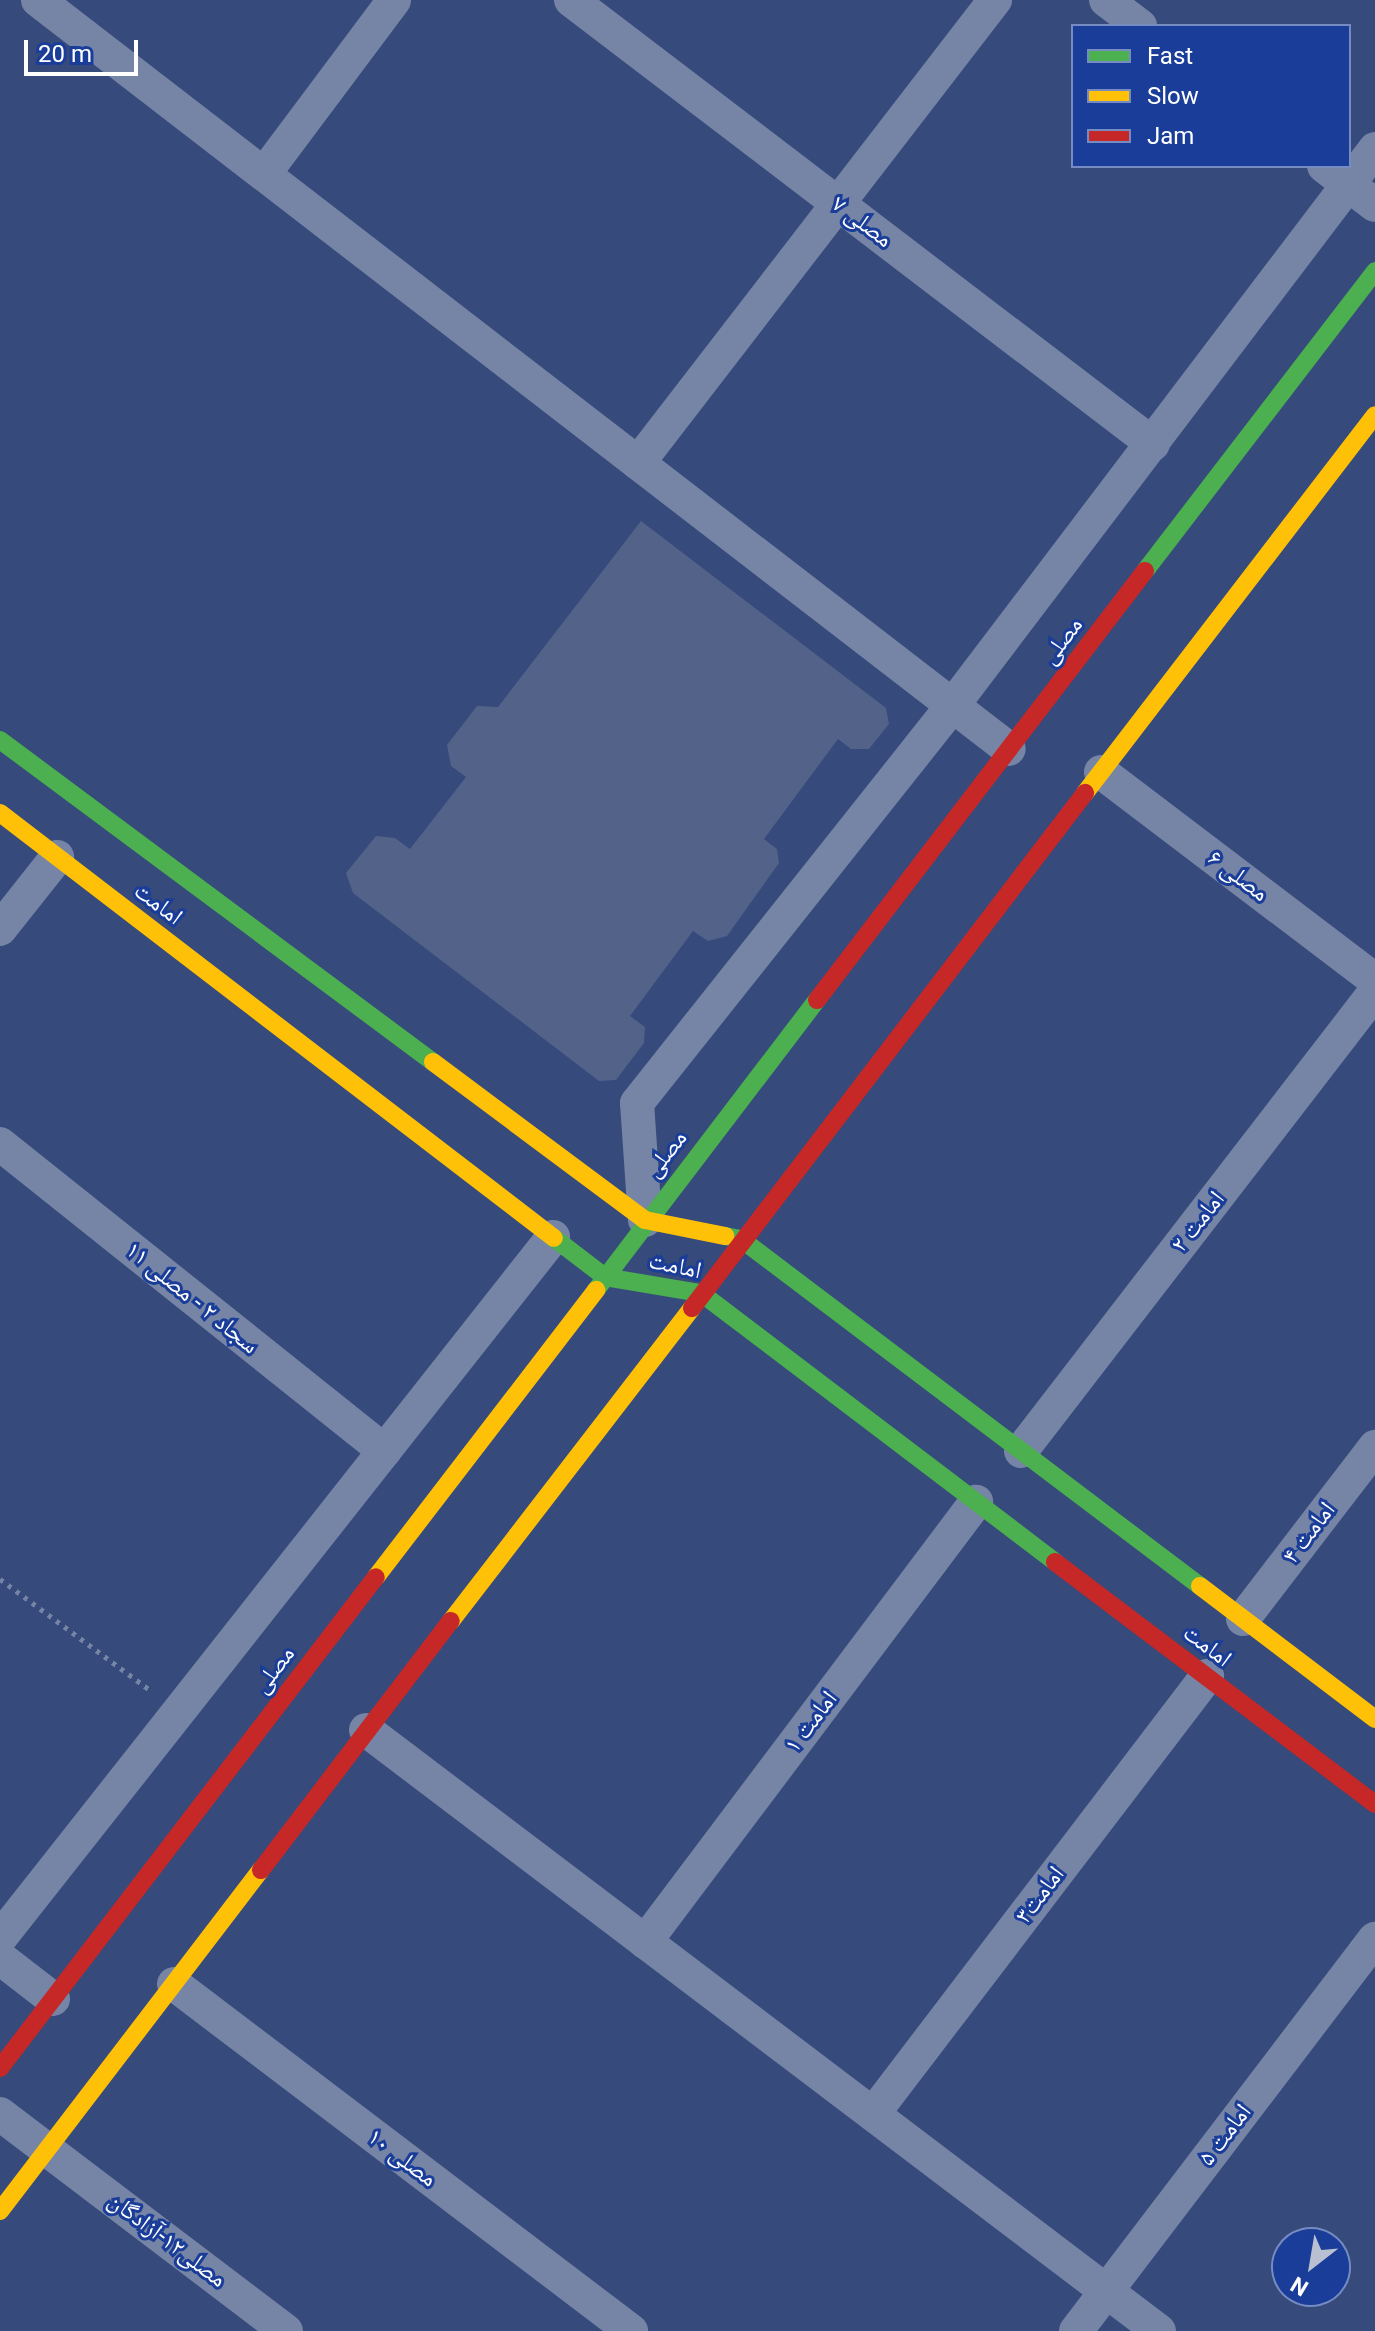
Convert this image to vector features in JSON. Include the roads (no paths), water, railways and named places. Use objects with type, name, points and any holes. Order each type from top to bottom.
[{"type":"street","points":[[38,0],[1009,749]]},
{"type":"street","points":[[264,174],[394,0]]},
{"type":"street","name":"مصلی ۷","points":[[571,0],[1153,444]]},
{"type":"street","points":[[638,463],[995,0]]},
{"type":"street","points":[[1106,0],[1137,24]]},
{"type":"street","points":[[1351,165],[1375,149]]},
{"type":"street","points":[[645,1220],[637,1103],[953,705],[1153,444],[1336,175],[1375,205]]},
{"type":"street","name":"مصلی","points":[[0,2068],[605,1277],[645,1220],[1372,283]]},
{"type":"street","points":[[0,2211],[741,1239],[1375,415]]},
{"type":"street","name":"امامت","points":[[0,740],[76,832],[553,1237],[605,1277],[701,1293],[1375,1804]]},
{"type":"street","name":"مصلی ۶","points":[[1101,772],[1375,980]]},
{"type":"street","name":"امامت","points":[[0,813],[76,832],[645,1220],[741,1239],[1375,1719]]},
{"type":"street","points":[[0,929],[76,832]]},
{"type":"street","name":"امامت ۲","points":[[1021,1451],[1375,992]]},
{"type":"street","name":"سجاد ۲ - مصلی ۱۱","points":[[0,1144],[384,1451]]},
{"type":"street","points":[[0,1938],[553,1237]]},
{"type":"street","name":"امامت ۴","points":[[1243,1619],[1375,1447]]},
{"type":"street","name":"امامت ۱","points":[[645,1942],[976,1502]]},
{"type":"street","name":"امامت۳","points":[[873,2114],[1207,1676]]},
{"type":"street","points":[[366,1730],[1159,2331]]},
{"type":"street","name":"امامت ۵","points":[[1076,2331],[1375,1939]]},
{"type":"street","points":[[0,1958],[53,1999]]},
{"type":"street","name":"مصلی ۱۰","points":[[174,1984],[631,2331]]},
{"type":"street","name":"مصلی۱۲-آزادگان","points":[[0,2114],[286,2331]]}]
